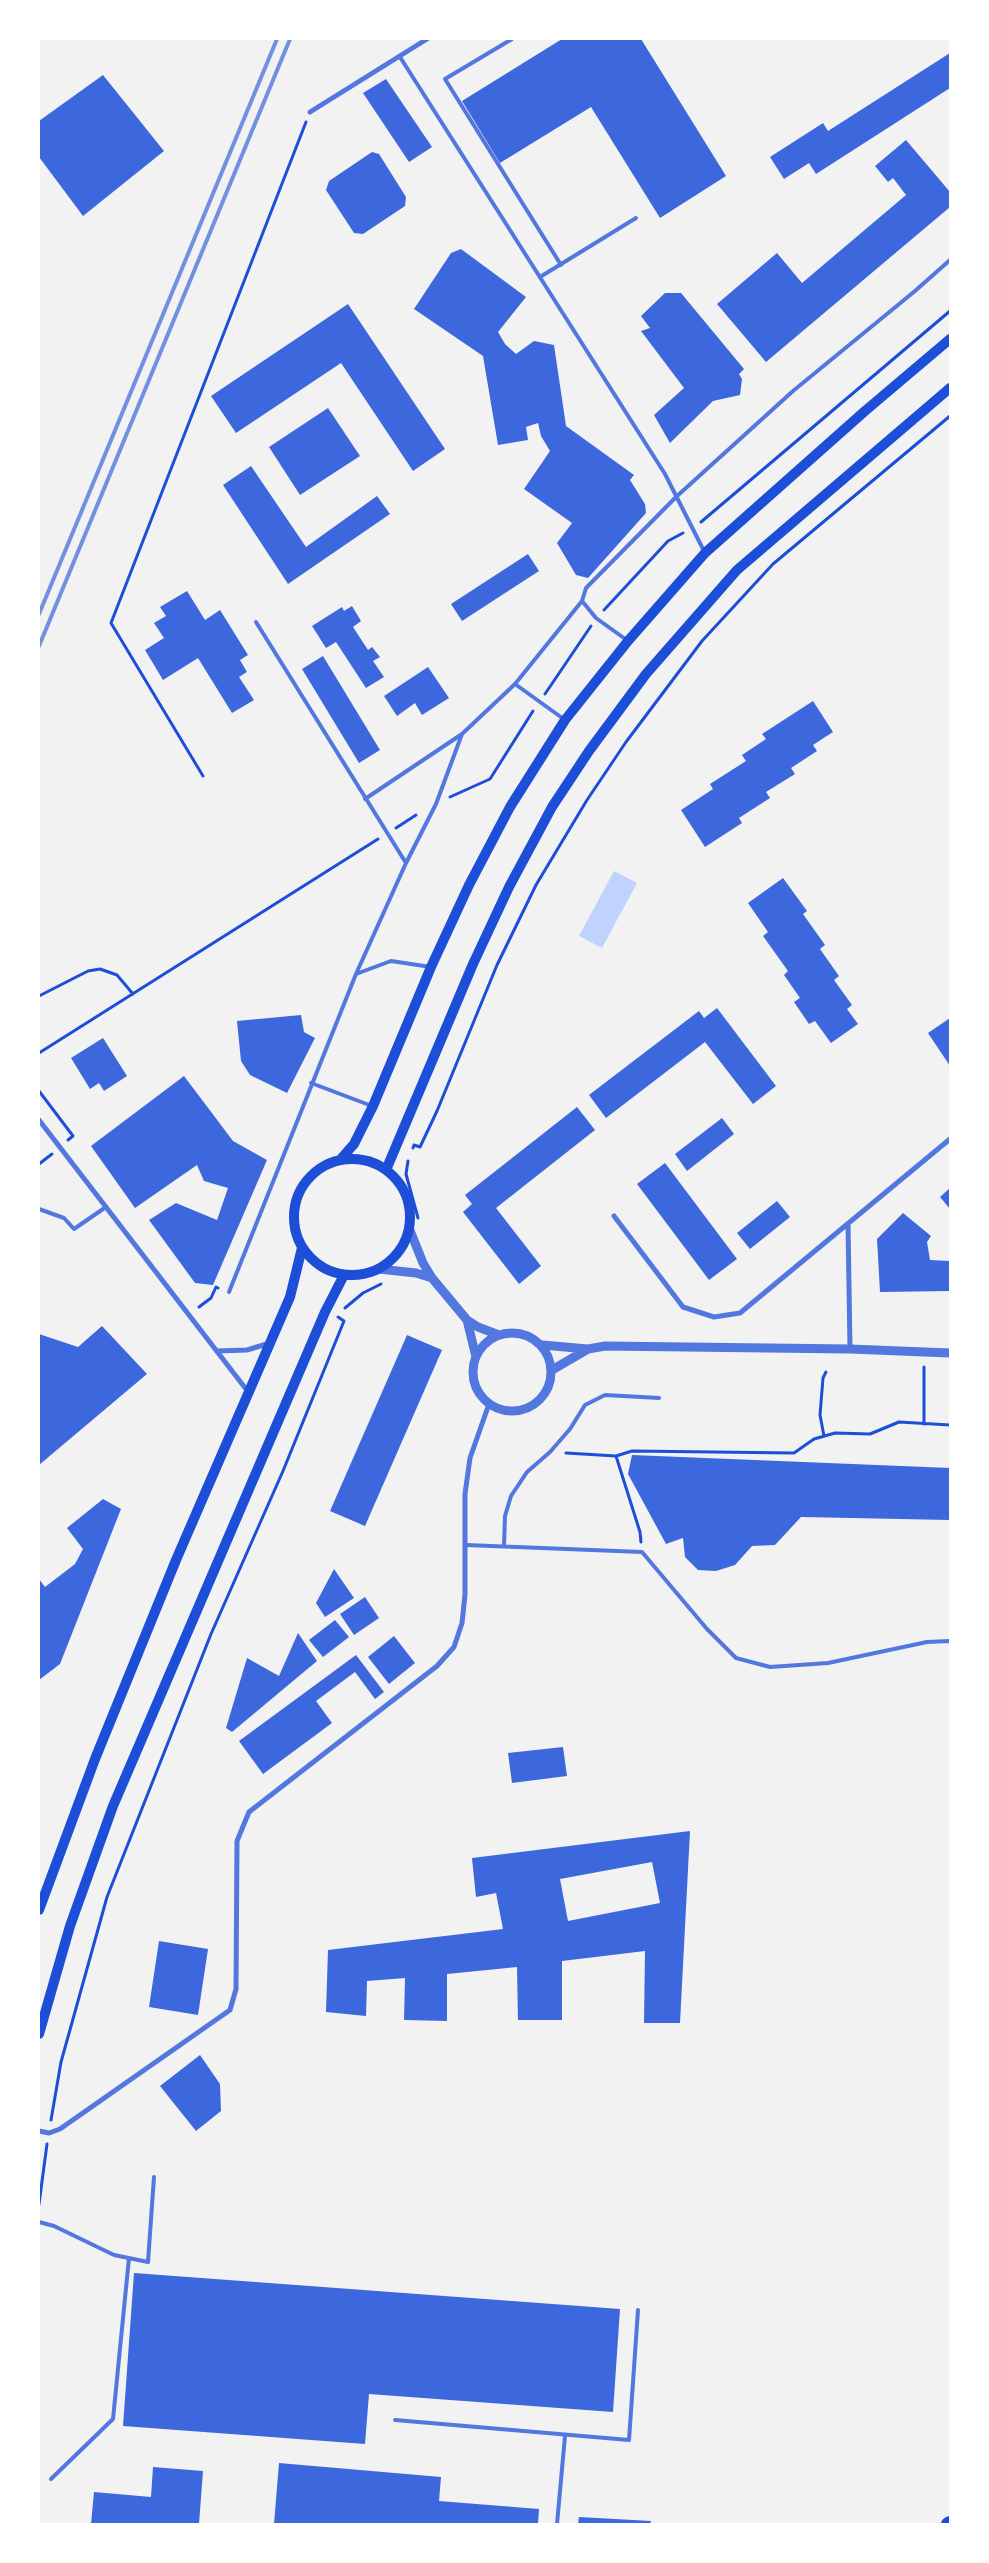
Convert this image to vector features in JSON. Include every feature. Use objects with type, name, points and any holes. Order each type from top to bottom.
[{"type":"main road","points":[[340,1160],[354,1144],[431,967],[510,807],[565,720],[628,641],[706,553],[865,411],[950,339]]},
{"type":"main road","points":[[386,1170],[469,973],[509,887],[552,807],[589,751],[646,674],[737,570],[950,388]]},
{"type":"main road","points":[[356,1159],[372,1162],[386,1170],[398,1182],[406,1196],[414,1226],[403,1244],[393,1258],[379,1269],[362,1275],[344,1275],[320,1266],[302,1248],[295,1230],[294,1212],[298,1194],[308,1178],[323,1166],[340,1160],[356,1159]]},
{"type":"main road","points":[[39,1910],[95,1759],[176,1560],[290,1297],[302,1248]]},
{"type":"main road","points":[[39,2034],[70,1926],[114,1806],[325,1312],[344,1275]]},
{"type":"street","points":[[310,112],[427,39]]},
{"type":"street","points":[[39,1120],[249,1393]]},
{"type":"street","points":[[614,1216],[683,1307],[714,1317],[740,1313],[950,1138]]},
{"type":"street","points":[[848,1224],[850,1349]]},
{"type":"street","points":[[414,1226],[423,1263],[432,1278],[467,1320],[478,1327],[499,1334],[522,1334],[533,1338],[542,1345],[547,1353],[552,1370],[550,1383],[545,1394],[536,1403],[525,1409],[513,1411],[489,1404],[480,1394],[475,1383],[473,1370],[476,1357],[489,1340],[499,1334]]},
{"type":"street","points":[[379,1269],[416,1273],[432,1278]]},
{"type":"street","points":[[467,1320],[476,1357]]},
{"type":"street","points":[[217,1351],[247,1350],[270,1343]]},
{"type":"street","points":[[542,1345],[588,1349],[604,1346],[850,1349],[950,1353]]},
{"type":"street","points":[[552,1370],[588,1349]]},
{"type":"street","points":[[39,2131],[48,2133],[60,2129],[230,2010],[236,1988],[237,1841],[249,1812],[437,1666],[454,1647],[462,1623],[465,1595],[465,1494],[470,1458],[489,1404]]},
{"type":"lane","points":[[512,39],[445,79],[561,265]]},
{"type":"lane","points":[[400,57],[665,474],[706,553]]},
{"type":"lane","points":[[540,277],[636,218]]},
{"type":"lane","points":[[365,799],[462,734],[515,684],[582,601],[586,588],[676,497],[793,391],[916,291],[950,260]]},
{"type":"lane","points":[[582,601],[596,618],[628,641]]},
{"type":"lane","points":[[256,622],[406,863]]},
{"type":"lane","points":[[515,684],[565,720]]},
{"type":"lane","points":[[229,1292],[356,974],[406,863],[436,804],[462,734]]},
{"type":"lane","points":[[356,974],[391,961],[431,967]]},
{"type":"lane","points":[[311,1083],[372,1106]]},
{"type":"lane","points":[[39,1209],[64,1218],[74,1229],[106,1207]]},
{"type":"lane","points":[[504,1546],[505,1516],[511,1496],[527,1472],[550,1452],[570,1428],[585,1405],[593,1399],[605,1395],[659,1398]]},
{"type":"lane","points":[[466,1545],[642,1552],[707,1629],[736,1658],[770,1667],[828,1664],[927,1642],[950,1641]]},
{"type":"lane","points":[[39,2222],[54,2226],[114,2255],[148,2262],[154,2177]]},
{"type":"lane","points":[[51,2479],[113,2419],[129,2258]]},
{"type":"lane","points":[[395,2420],[629,2440],[638,2310]]},
{"type":"lane","points":[[557,2524],[565,2436]]},
{"type":"path","points":[[203,776],[111,623],[310,112]]},
{"type":"path","points":[[710,517],[950,311]]},
{"type":"path","points":[[411,1151],[414,1145],[420,1147],[437,1111],[497,965],[536,885],[587,800],[626,742],[702,641],[773,564],[950,416]]},
{"type":"path","points":[[39,1054],[387,833],[436,804],[490,779],[596,618],[668,541]]},
{"type":"path","points":[[39,996],[88,971],[100,969],[118,975],[133,994]]},
{"type":"path","points":[[39,1091],[73,1136]]},
{"type":"path","points":[[408,1158],[406,1174],[416,1204],[414,1226]]},
{"type":"path","points":[[39,1164],[45,1160]]},
{"type":"path","points":[[39,2204],[48,2133],[61,2062],[107,1897],[211,1634],[283,1470],[344,1321],[338,1318],[345,1307],[363,1293],[386,1282]]},
{"type":"path","points":[[199,1306],[211,1298],[216,1287],[229,1292]]},
{"type":"path","points":[[924,1367],[924,1424]]},
{"type":"path","points":[[824,1436],[820,1415],[823,1378],[826,1372]]},
{"type":"path","points":[[550,1452],[616,1456],[632,1451],[794,1453],[814,1439],[835,1433],[870,1434],[899,1422],[950,1425]]},
{"type":"path","points":[[616,1456],[640,1532],[642,1552]]},
{"type":"water","points":[[614,871],[637,883],[602,948],[579,936]]},
{"type":"building","points":[[562,39],[641,39],[726,176],[660,218],[591,107],[500,163],[462,101]]},
{"type":"building","points":[[950,53],[950,88],[816,174],[809,163],[784,179],[770,157],[823,123],[828,131]]},
{"type":"building","points":[[103,75],[164,151],[83,216],[39,157],[39,121]]},
{"type":"building","points":[[386,79],[432,147],[409,162],[363,93]]},
{"type":"building","points":[[906,140],[950,192],[950,207],[766,362],[717,304],[777,253],[802,283],[906,195],[893,178],[888,182],[875,166]]},
{"type":"building","points":[[372,152],[379,154],[406,197],[405,206],[363,234],[354,233],[326,190],[329,181]]},
{"type":"building","points":[[461,249],[526,297],[498,332],[505,344],[516,354],[534,341],[554,345],[566,426],[634,475],[630,480],[645,504],[646,513],[588,578],[576,575],[557,543],[572,523],[524,489],[550,451],[541,436],[538,423],[526,427],[528,440],[498,445],[483,356],[414,309],[451,253]]},
{"type":"building","points":[[665,293],[681,293],[744,369],[739,374],[742,379],[740,395],[713,401],[670,443],[654,415],[684,388],[641,331],[650,328],[641,316]]},
{"type":"building","points":[[348,304],[445,449],[413,471],[341,363],[236,433],[211,396]]},
{"type":"building","points":[[328,408],[360,456],[300,495],[269,447]]},
{"type":"building","points":[[251,466],[306,547],[377,496],[390,514],[288,584],[223,485]]},
{"type":"building","points":[[528,554],[539,571],[462,621],[451,604]]},
{"type":"building","points":[[187,591],[205,620],[220,610],[248,655],[240,660],[247,672],[239,677],[254,700],[232,713],[198,658],[163,680],[145,650],[164,638],[154,623],[166,616],[160,607]]},
{"type":"building","points":[[352,606],[361,621],[353,627],[368,650],[372,647],[380,657],[373,661],[384,677],[366,688],[336,642],[326,648],[312,626],[342,607],[344,611]]},
{"type":"building","points":[[323,656],[380,750],[359,763],[302,669]]},
{"type":"building","points":[[428,667],[449,698],[422,715],[415,703],[397,716],[384,696]]},
{"type":"building","points":[[813,701],[833,732],[813,745],[817,751],[791,768],[795,774],[766,792],[770,798],[739,818],[742,823],[705,847],[681,810],[713,789],[710,784],[746,761],[742,755],[766,739],[762,734]]},
{"type":"building","points":[[783,878],[807,911],[803,914],[825,945],[820,949],[839,976],[834,980],[852,1005],[847,1009],[858,1024],[831,1043],[815,1021],[809,1024],[794,1002],[800,998],[784,975],[788,971],[763,936],[768,932],[748,903]]},
{"type":"building","points":[[717,1008],[776,1086],[753,1104],[705,1042],[606,1118],[589,1095],[699,1011],[704,1018]]},
{"type":"building","points":[[301,1015],[304,1032],[315,1038],[287,1093],[250,1075],[241,1061],[237,1021]]},
{"type":"building","points":[[950,1018],[950,1066],[928,1033]]},
{"type":"building","points":[[103,1038],[127,1076],[104,1091],[99,1083],[90,1089],[71,1058]]},
{"type":"building","points":[[184,1076],[233,1141],[267,1160],[213,1285],[195,1283],[149,1220],[176,1203],[217,1220],[228,1188],[204,1181],[197,1165],[135,1208],[91,1146]]},
{"type":"building","points":[[577,1107],[595,1130],[496,1208],[541,1266],[519,1284],[463,1212],[472,1204],[465,1195]]},
{"type":"building","points":[[722,1118],[734,1134],[687,1171],[675,1154]]},
{"type":"building","points":[[665,1163],[737,1259],[709,1280],[637,1184]]},
{"type":"building","points":[[950,1188],[950,1209],[940,1197]]},
{"type":"building","points":[[777,1201],[790,1217],[750,1249],[737,1233]]},
{"type":"building","points":[[903,1213],[931,1236],[927,1242],[930,1260],[950,1261],[950,1291],[880,1292],[877,1239]]},
{"type":"building","points":[[102,1326],[147,1374],[39,1465],[39,1334],[78,1347]]},
{"type":"building","points":[[407,1335],[442,1350],[365,1526],[330,1511]]},
{"type":"building","points":[[632,1455],[950,1468],[950,1520],[801,1517],[775,1545],[752,1546],[735,1565],[716,1571],[698,1570],[685,1557],[683,1538],[666,1544],[628,1474]]},
{"type":"building","points":[[103,1499],[121,1509],[60,1664],[39,1680],[39,1579],[45,1587],[75,1564],[83,1549],[67,1528]]},
{"type":"building","points":[[334,1569],[354,1598],[325,1617],[316,1603]]},
{"type":"building","points":[[365,1597],[379,1618],[354,1635],[340,1614]]},
{"type":"building","points":[[335,1620],[349,1637],[323,1657],[309,1640]]},
{"type":"building","points":[[298,1633],[317,1661],[232,1732],[226,1728],[247,1658],[279,1676]]},
{"type":"building","points":[[394,1636],[415,1663],[389,1684],[368,1657]]},
{"type":"building","points":[[356,1655],[384,1692],[375,1699],[355,1672],[316,1701],[332,1723],[263,1774],[239,1741]]},
{"type":"building","points":[[563,1747],[567,1776],[512,1783],[508,1753]]},
{"type":"building","points":[[690,1831],[680,2023],[644,2023],[645,1951],[562,1961],[562,2020],[518,2020],[517,1967],[447,1974],[447,2021],[404,2020],[405,1978],[367,1981],[366,2016],[326,2012],[328,1950],[503,1929],[496,1893],[476,1897],[472,1858]],"holes":[[[652,1862],[660,1903],[568,1921],[560,1879]]]},
{"type":"building","points":[[159,1941],[208,1949],[198,2015],[149,2007]]},
{"type":"building","points":[[200,2055],[220,2084],[221,2111],[196,2131],[160,2086]]},
{"type":"building","points":[[134,2273],[620,2309],[613,2412],[369,2394],[365,2444],[123,2426]]},
{"type":"building","points":[[279,2463],[441,2477],[439,2501],[539,2509],[538,2524],[274,2524]]},
{"type":"building","points":[[153,2467],[203,2471],[199,2524],[91,2524],[94,2492],[151,2497]]},
{"type":"building","points":[[579,2517],[651,2521],[650,2524],[578,2524]]},
{"type":"railway","points":[[39,614],[277,39]]},
{"type":"railway","points":[[39,646],[290,39]]}]
